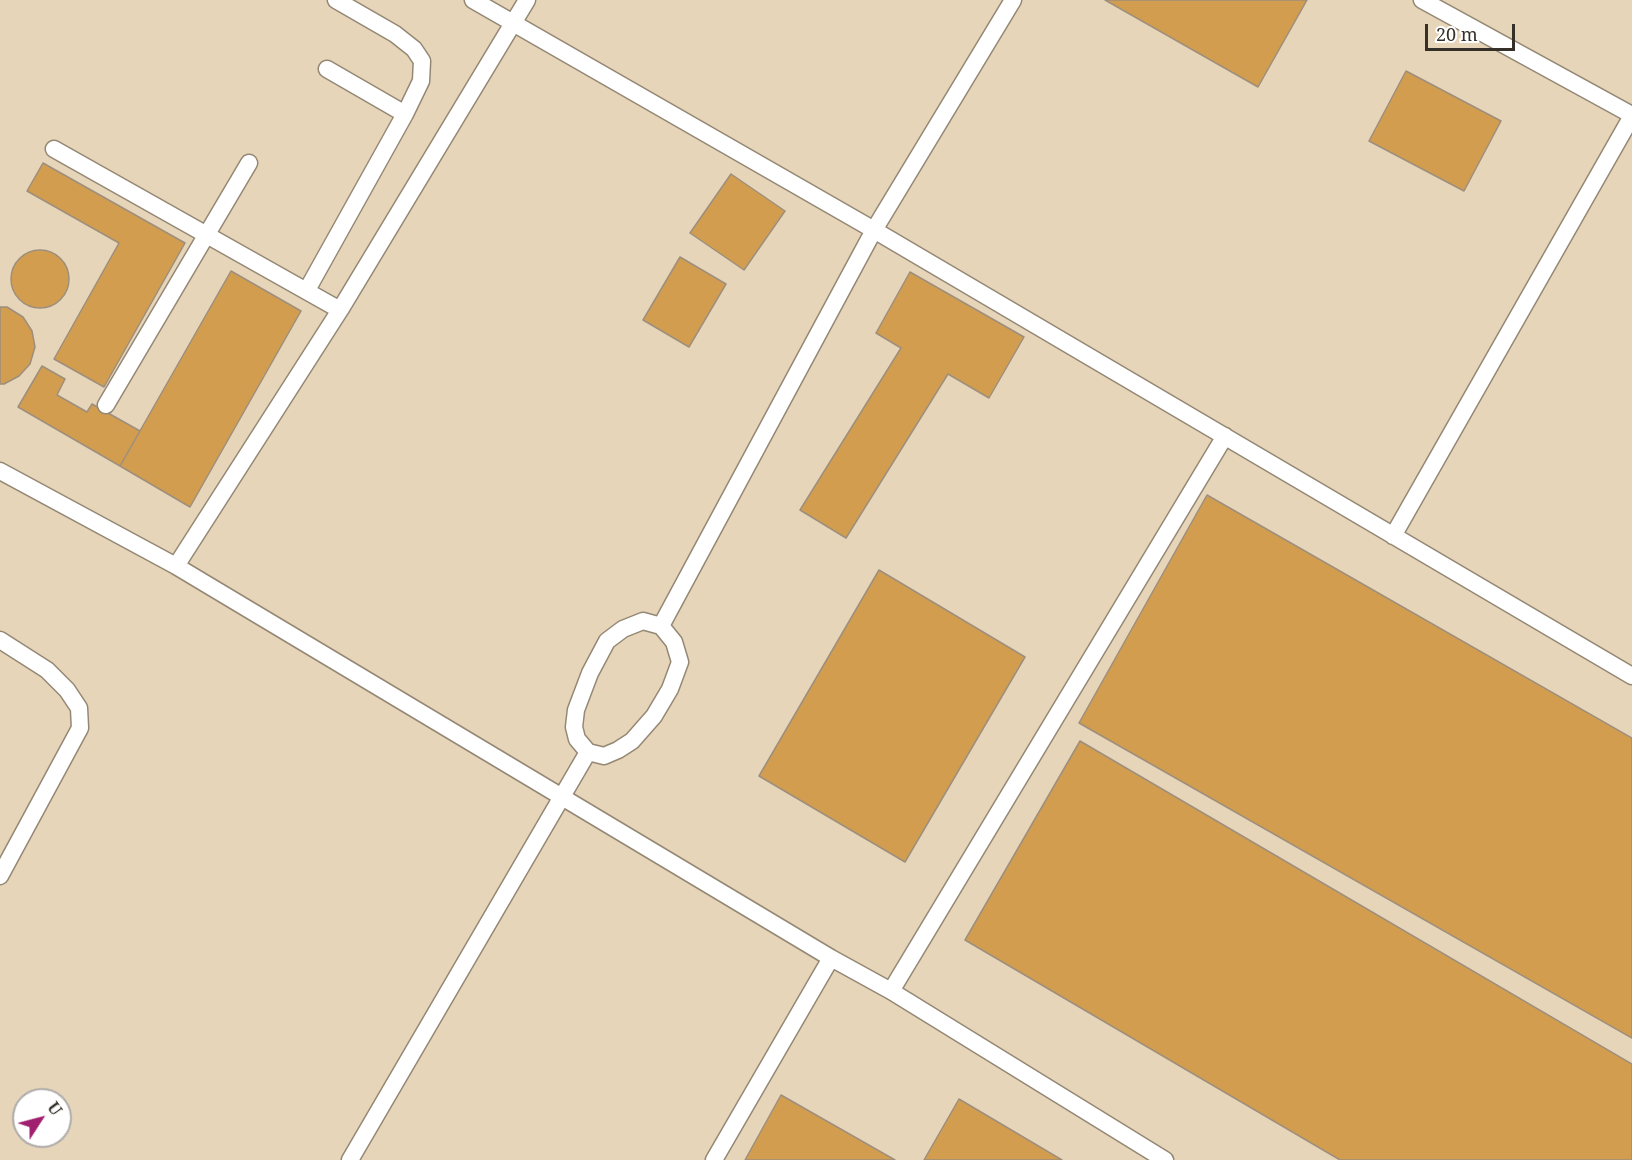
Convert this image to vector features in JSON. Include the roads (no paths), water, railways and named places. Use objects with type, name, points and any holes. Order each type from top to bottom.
[{"type":"lane","points":[[307,290],[421,81],[422,62],[414,49],[395,34],[336,0]]},
{"type":"lane","points":[[473,0],[874,230],[1632,676]]},
{"type":"lane","points":[[176,566],[340,310],[527,0]]},
{"type":"lane","points":[[661,626],[874,230],[1013,0]]},
{"type":"lane","points":[[1393,536],[1632,116],[1422,0]]},
{"type":"lane","points":[[327,69],[405,114]]},
{"type":"lane","points":[[54,149],[340,310]]},
{"type":"lane","points":[[106,405],[249,163]]},
{"type":"lane","points":[[891,991],[1225,436]]},
{"type":"lane","points":[[0,471],[176,566],[831,958],[891,991],[1166,1160]]},
{"type":"lane","points":[[643,621],[661,626],[674,642],[680,662],[670,689],[654,716],[632,741],[604,756],[588,752],[577,739],[574,727],[576,710],[590,674],[608,641],[622,629],[643,621]]},
{"type":"lane","points":[[0,640],[47,670],[67,690],[80,708],[80,728],[0,876]]},
{"type":"lane","points":[[350,1160],[588,752]]},
{"type":"lane","points":[[714,1160],[831,958]]}]
